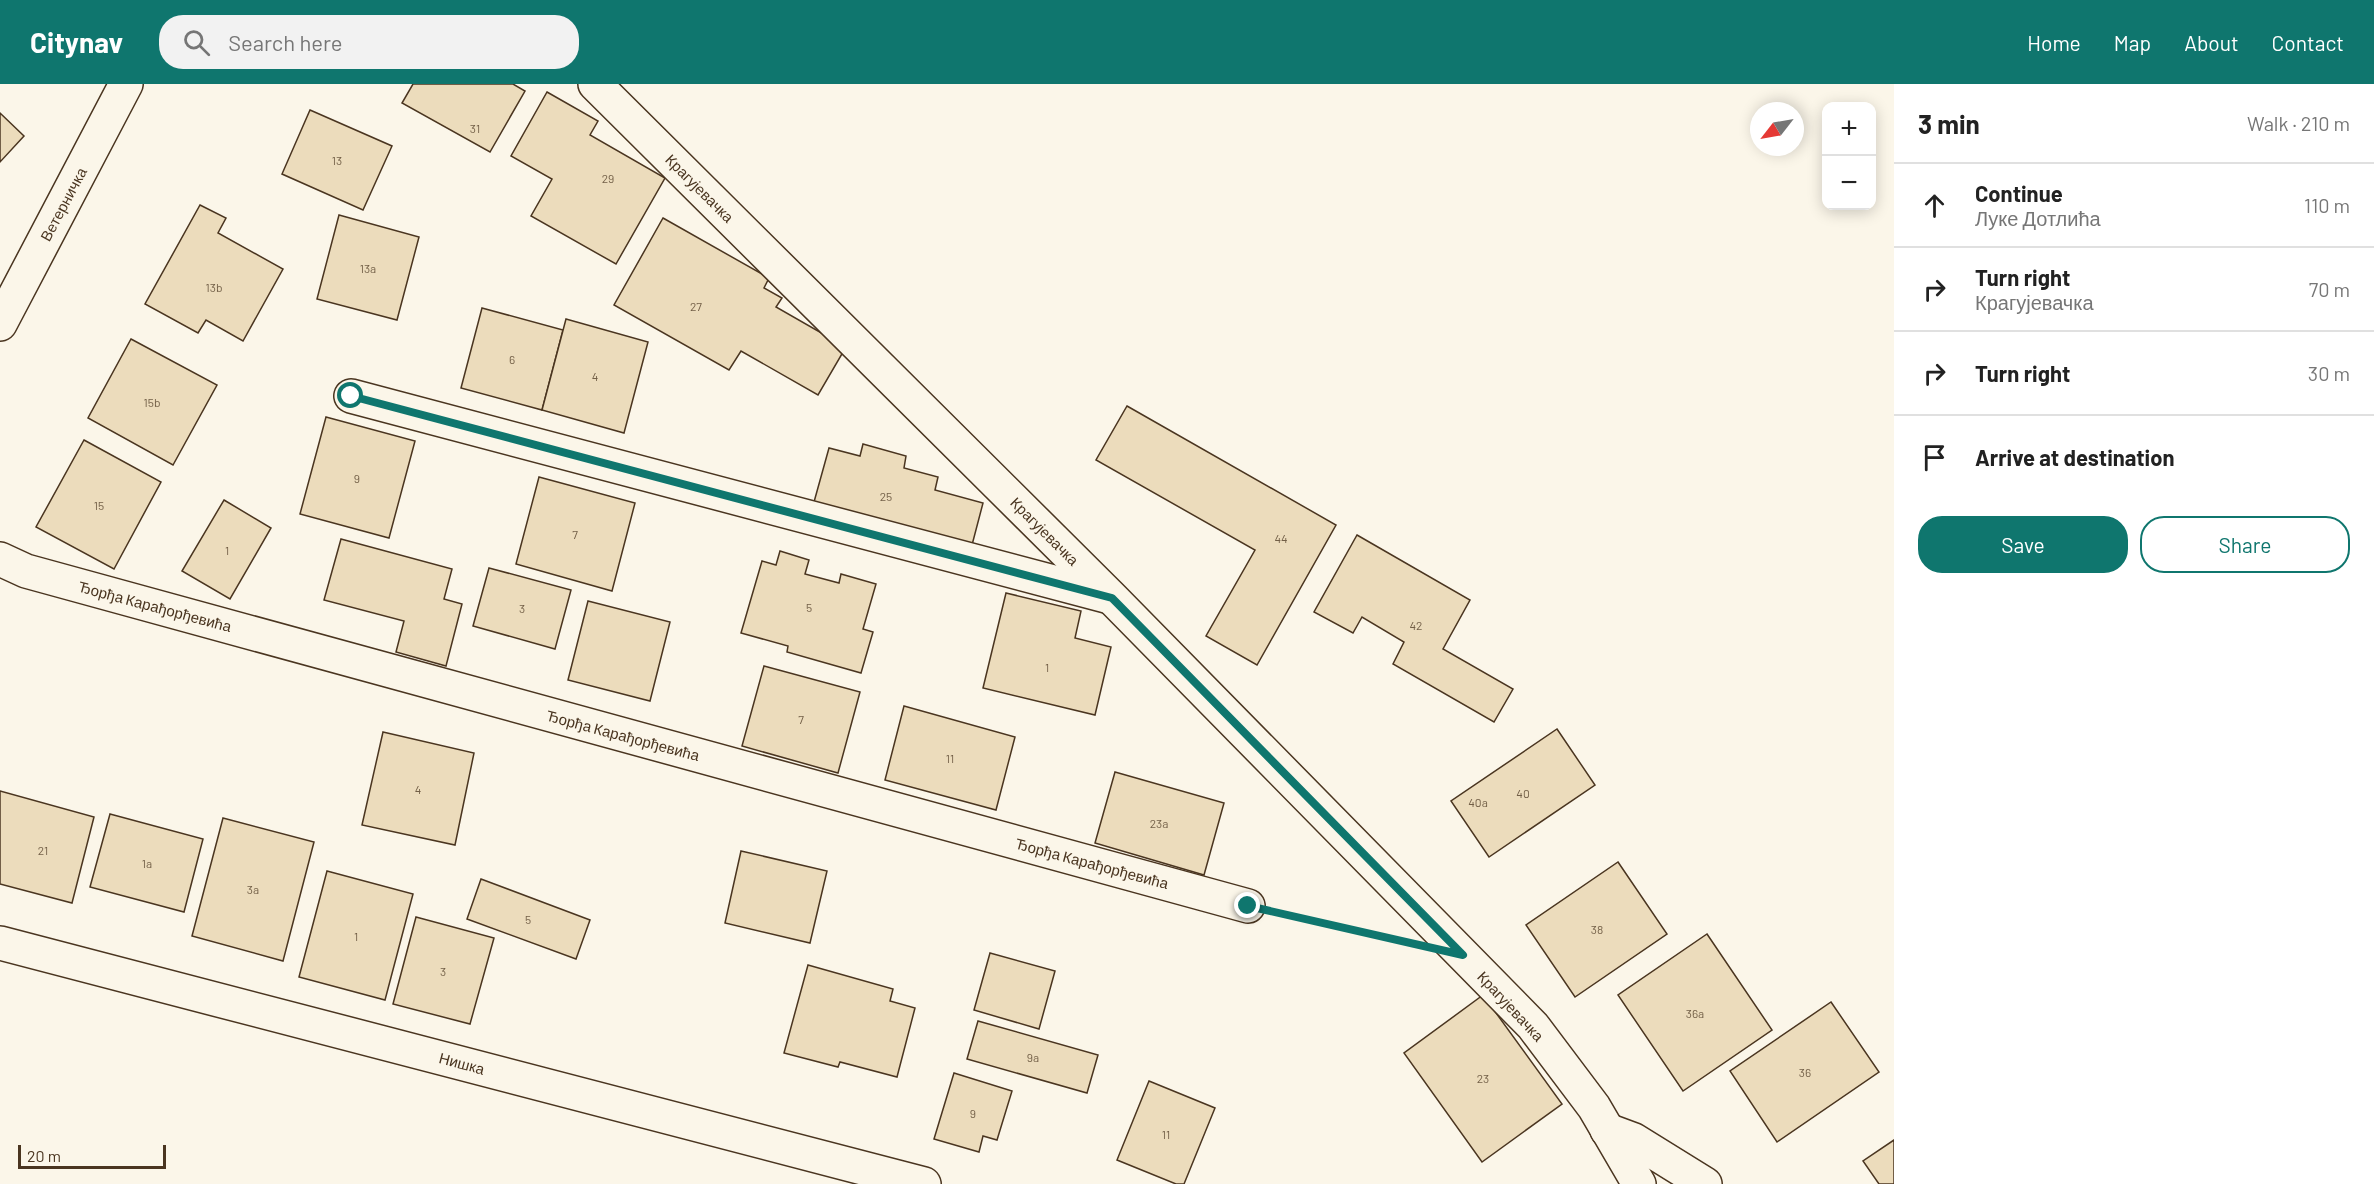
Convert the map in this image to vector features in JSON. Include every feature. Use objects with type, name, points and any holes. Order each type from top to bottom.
[{"type":"street","name":"Ветерничка","points":[[0,324],[126,84]]},
{"type":"street","name":"Крагујевачка","points":[[595,84],[1112,598],[1533,1026],[1594,1107],[1639,1184]]},
{"type":"street","points":[[351,396],[1112,598]]},
{"type":"street","name":"Ђорђа Карађорђевића","points":[[0,559],[26,571],[1248,906]]},
{"type":"street","name":"Нишка","points":[[0,943],[924,1184]]},
{"type":"street","points":[[1607,1130],[1634,1140],[1705,1184]]},
{"type":"path","points":[[1248,906],[1395,940]]},
{"type":"building","points":[[413,84],[513,84],[525,91],[490,152],[402,103]]},
{"type":"building","points":[[547,92],[598,121],[590,135],[665,178],[616,264],[531,216],[552,179],[511,156]]},
{"type":"building","points":[[310,110],[392,146],[363,210],[282,174]]},
{"type":"building","points":[[0,113],[24,136],[0,162]]},
{"type":"building","points":[[200,205],[226,218],[218,233],[283,269],[243,341],[206,320],[198,333],[145,304]]},
{"type":"building","points":[[339,215],[419,237],[397,320],[317,299]]},
{"type":"building","points":[[663,218],[769,278],[764,288],[782,298],[776,307],[846,347],[818,395],[741,351],[729,370],[614,305]]},
{"type":"building","points":[[482,308],[563,330],[542,410],[461,388]]},
{"type":"building","points":[[566,319],[648,342],[624,433],[542,410]]},
{"type":"building","points":[[131,339],[217,385],[173,465],[88,418]]},
{"type":"building","points":[[1127,406],[1336,525],[1257,665],[1206,636],[1255,550],[1096,460]]},
{"type":"building","points":[[326,417],[415,441],[389,538],[300,514]]},
{"type":"building","points":[[84,440],[161,482],[114,569],[36,527]]},
{"type":"building","points":[[863,444],[906,456],[904,468],[938,477],[935,490],[983,503],[972,545],[814,502],[829,448],[860,456]]},
{"type":"building","points":[[539,477],[635,503],[612,591],[516,564]]},
{"type":"building","points":[[224,500],[271,528],[230,599],[182,571]]},
{"type":"building","points":[[1357,535],[1470,600],[1443,649],[1513,689],[1494,722],[1393,664],[1404,642],[1362,617],[1353,633],[1314,612]]},
{"type":"building","points":[[341,539],[452,569],[444,599],[462,604],[446,666],[396,652],[404,621],[324,600]]},
{"type":"building","points":[[780,551],[809,560],[805,574],[839,583],[841,574],[876,584],[863,629],[873,632],[861,673],[787,652],[788,646],[741,633],[762,561],[776,565]]},
{"type":"building","points":[[489,568],[571,590],[555,649],[473,626]]},
{"type":"building","points":[[1006,593],[1081,611],[1075,638],[1111,647],[1095,715],[983,688]]},
{"type":"building","points":[[588,601],[670,622],[650,701],[568,680]]},
{"type":"building","points":[[764,666],[860,692],[838,773],[742,746]]},
{"type":"building","points":[[904,706],[1015,737],[996,810],[885,780]]},
{"type":"building","points":[[1557,729],[1595,785],[1489,857],[1451,801]]},
{"type":"building","points":[[383,732],[474,753],[455,845],[362,825]]},
{"type":"building","points":[[1115,772],[1224,803],[1204,875],[1095,843]]},
{"type":"building","points":[[0,791],[94,817],[72,903],[0,884]]},
{"type":"building","points":[[110,814],[203,839],[184,912],[90,887]]},
{"type":"building","points":[[223,818],[314,842],[283,961],[192,936]]},
{"type":"building","points":[[741,851],[827,871],[810,943],[725,923]]},
{"type":"building","points":[[1618,862],[1667,934],[1575,997],[1526,925]]},
{"type":"building","points":[[327,871],[413,894],[385,1000],[299,977]]},
{"type":"building","points":[[481,879],[590,920],[576,959],[467,919]]},
{"type":"building","points":[[416,917],[494,938],[470,1024],[393,1004]]},
{"type":"building","points":[[1707,934],[1772,1030],[1683,1091],[1618,995]]},
{"type":"building","points":[[990,953],[1055,971],[1039,1029],[974,1010]]},
{"type":"building","points":[[808,965],[893,989],[890,1001],[915,1008],[897,1077],[840,1062],[838,1067],[784,1053]]},
{"type":"building","points":[[1483,995],[1562,1104],[1482,1162],[1404,1053]]},
{"type":"building","points":[[1831,1002],[1879,1072],[1777,1142],[1730,1071]]},
{"type":"building","points":[[978,1021],[1098,1055],[1087,1093],[967,1059]]},
{"type":"building","points":[[954,1073],[1012,1091],[997,1140],[983,1136],[979,1152],[934,1139]]},
{"type":"building","points":[[1149,1081],[1215,1108],[1184,1184],[1176,1184],[1117,1160]]},
{"type":"building","points":[[1894,1140],[1894,1184],[1879,1184],[1863,1161]]},
{"type":"route","points":[[351,396],[1112,598],[1463,955],[1248,906]]}]
